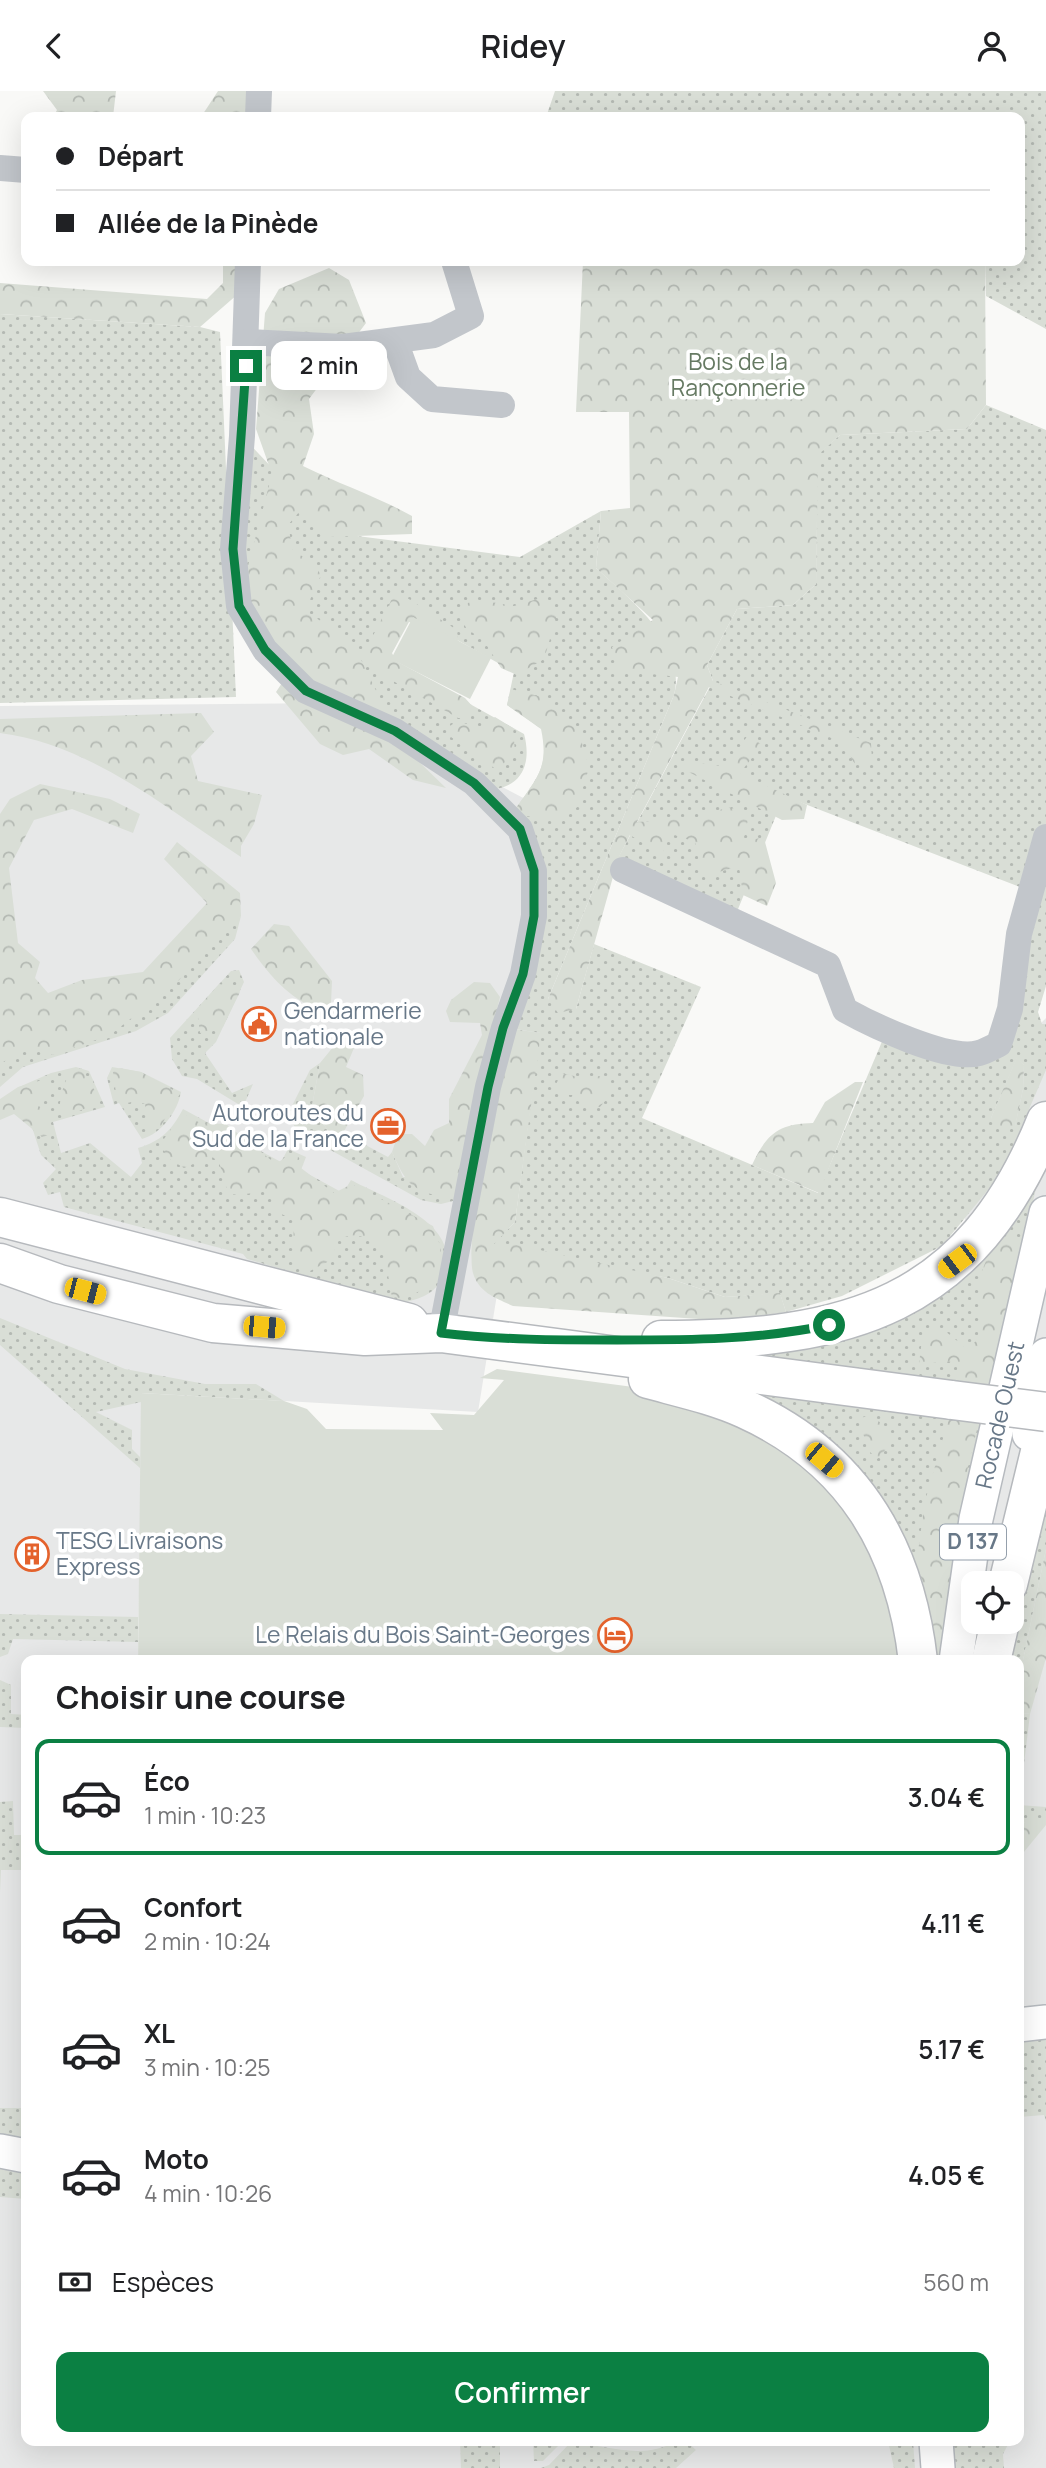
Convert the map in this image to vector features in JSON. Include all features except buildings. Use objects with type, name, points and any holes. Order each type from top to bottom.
[{"type":"highway","points":[[500,1341],[756,1337],[829,1325],[870,1311],[926,1283],[975,1243],[1004,1204],[1035,1149],[1046,1121]]},
{"type":"highway","points":[[0,1217],[374,1312],[441,1333],[1046,1412]]},
{"type":"highway","points":[[0,1263],[59,1285],[213,1323],[365,1336],[441,1333]]},
{"type":"highway","points":[[500,1341],[698,1391],[746,1409],[812,1450],[848,1484],[882,1531],[903,1581],[917,1655]]},
{"type":"highway","name":"D 137","points":[[1011,1571],[1046,1427]]},
{"type":"highway","points":[[991,1655],[997,1634]]},
{"type":"main road","name":"Rocade Ouest","points":[[957,1655],[976,1519],[1046,1213]]},
{"type":"main road","name":"Rocade Ouest","points":[[1002,1571],[1046,1355]]},
{"type":"main road","points":[[990,1655],[992,1634]]},
{"type":"main road","points":[[1024,2024],[1046,2022]]},
{"type":"main road","points":[[0,2151],[21,2155]]},
{"type":"main road","points":[[936,2446],[938,2468]]},
{"type":"street","points":[[258,112],[259,91]]},
{"type":"street","points":[[0,168],[21,170]]},
{"type":"street","points":[[248,266],[247,342],[233,549],[239,606],[265,650],[306,691],[395,731],[474,783],[520,829],[534,871],[534,916],[523,974],[503,1028],[488,1087],[441,1333]]},
{"type":"street","points":[[247,342],[343,347],[434,335],[471,316],[456,266]]},
{"type":"street","points":[[394,341],[408,377],[432,399],[502,405]]},
{"type":"street","points":[[623,870],[828,965],[845,1010],[886,1033],[944,1050],[977,1054],[999,1044],[1010,1009],[1018,934],[1046,837]]},
{"type":"shaded area","points":[[332,703],[395,731],[573,824],[478,1412],[142,1393],[138,1655],[21,1655],[21,2446],[1024,2446],[1024,1655],[930,1655],[975,1091],[1046,1018],[1046,2468],[0,2468],[0,706]]},
{"type":"green space","points":[[43,91],[116,91],[114,112],[56,112]]},
{"type":"green space","points":[[218,91],[259,91],[258,112],[204,112]]},
{"type":"green space","points":[[555,91],[1046,91],[1046,329],[986,296],[985,266],[1025,266],[1025,112],[548,112]]},
{"type":"green space","points":[[223,266],[248,266],[246,287],[200,327],[0,314],[0,283],[207,299],[223,283]]},
{"type":"green space","name":"Bois de la Rançonnerie","points":[[583,266],[985,266],[986,405],[967,429],[840,435],[818,455],[816,584],[793,605],[737,609],[707,665],[713,681],[871,743],[872,760],[855,764],[841,742],[709,687],[637,822],[698,818],[728,807],[749,814],[743,842],[760,838],[765,842],[776,883],[767,906],[743,895],[739,866],[702,877],[695,842],[669,833],[662,855],[630,835],[618,859],[576,1009],[558,1013],[548,999],[674,695],[678,677],[617,670],[612,647],[653,620],[596,568],[601,511],[630,508],[629,412],[576,412]]},
{"type":"green space","points":[[329,268],[349,280],[366,323],[309,399],[314,434],[303,466],[412,516],[412,534],[328,537],[300,511],[288,525],[293,552],[311,560],[321,575],[305,611],[352,641],[383,705],[412,755],[446,788],[413,780],[369,749],[343,755],[320,744],[276,692],[292,668],[271,645],[250,600],[248,566],[272,474],[256,429],[265,313],[279,289]]},
{"type":"green space","points":[[0,314],[200,327],[220,332],[236,697],[0,703]]},
{"type":"green space","points":[[986,405],[1046,430],[1046,986],[1038,1012],[1042,1024],[1046,1024],[1046,1070],[1001,1174],[942,1246],[842,1296],[786,1312],[780,1294],[725,1297],[668,1278],[491,1246],[515,1222],[540,1033],[509,1028],[545,872],[516,808],[543,763],[542,729],[507,705],[514,672],[411,614],[389,659],[524,734],[527,753],[523,769],[513,782],[495,789],[243,620],[242,436],[334,533],[520,557],[601,511],[596,568],[639,608],[664,640],[676,676],[674,695],[548,999],[576,1009],[594,944],[701,987],[642,1118],[818,1193],[886,1032],[944,1050],[999,1044],[1030,891],[784,796],[734,919],[618,858],[713,681],[707,665],[737,609],[793,605],[816,584],[817,455],[840,435],[967,429]],"holes":[[[1017,1058],[1024,1065],[1023,1089],[1015,1126],[991,1118]]]},
{"type":"green space","points":[[401,594],[457,630],[458,641],[409,622],[392,653],[396,661],[465,698],[474,708],[468,718],[458,718],[365,665],[363,655],[394,595]]},
{"type":"green space","points":[[541,598],[557,615],[544,659],[517,675],[501,668],[484,641],[466,628],[459,611],[473,599],[514,606]]},
{"type":"green space","points":[[413,617],[491,658],[470,699],[391,659]]},
{"type":"green space","points":[[511,689],[546,698],[578,729],[589,768],[577,807],[565,817],[542,819],[522,815],[516,808],[540,771],[544,753],[541,729],[507,705]]},
{"type":"green space","points":[[201,713],[214,732],[191,756],[198,781],[262,795],[254,824],[241,846],[241,857],[96,764],[65,750],[0,733],[0,719]]},
{"type":"green space","points":[[495,717],[513,728],[515,752],[497,770],[451,737],[450,726],[457,721],[480,728]]},
{"type":"green space","points":[[748,735],[762,745],[740,773],[807,805],[804,819],[782,820],[681,768],[691,761],[726,767]]},
{"type":"green space","points":[[40,784],[110,799],[140,814],[133,833],[72,809],[34,820],[9,868],[18,943],[40,962],[35,978],[48,993],[82,980],[143,972],[207,903],[164,859],[177,842],[240,893],[241,916],[176,983],[110,1035],[53,1055],[27,1047],[0,1064],[0,814],[10,799]]},
{"type":"green space","points":[[241,916],[235,939],[168,1013],[136,1031],[23,1067],[0,1087],[0,1030],[157,981]]},
{"type":"green space","points":[[274,924],[289,926],[332,981],[331,1003],[316,1009],[296,998],[279,984],[258,959],[251,949]]},
{"type":"green space","points":[[239,970],[244,982],[216,1042],[205,1053],[232,1093],[253,1084],[243,1107],[197,1079],[182,1076],[172,1059],[170,1038],[231,971]]},
{"type":"green space","points":[[474,982],[490,983],[500,997],[495,1018],[500,1027],[541,1033],[515,1222],[492,1246],[512,1244],[668,1278],[725,1297],[780,1293],[786,1312],[727,1321],[513,1306],[489,1294],[479,1285],[473,1273],[472,1242],[490,1111],[465,1174],[445,1197],[425,1192],[411,1184],[392,1152],[398,1134],[412,1134],[425,1146],[434,1130],[449,1123],[449,1099],[482,1035],[480,1023],[450,1022],[446,1011],[451,1000]]},
{"type":"green space","points":[[219,984],[236,987],[240,992],[223,1027],[200,1033],[197,1009]]},
{"type":"green space","points":[[338,1041],[354,1048],[346,1067],[363,1075],[364,1096],[343,1133],[330,1134],[312,1106],[320,1063]]},
{"type":"green space","points":[[1017,1057],[1024,1065],[1023,1089],[1015,1127],[1000,1131],[991,1118]]},
{"type":"green space","points":[[320,1063],[312,1106],[330,1134],[343,1133],[388,1157],[392,1152],[403,1177],[465,1174],[453,1201],[441,1204],[421,1200],[296,1131],[289,1112],[310,1070]]},
{"type":"green space","points":[[76,1067],[89,1071],[105,1107],[53,1122],[61,1153],[90,1143],[131,1177],[142,1163],[138,1148],[165,1134],[183,1109],[281,1162],[288,1149],[306,1157],[301,1170],[343,1193],[351,1180],[418,1215],[442,1240],[447,1256],[441,1281],[427,1295],[401,1303],[247,1259],[243,1254],[64,1207],[60,1192],[48,1195],[43,1183],[56,1169],[41,1155],[19,1087],[51,1073]]},
{"type":"green space","points":[[112,1067],[141,1072],[181,1092],[168,1121],[156,1132],[142,1139],[119,1103],[114,1105],[107,1078]]},
{"type":"green space","points":[[81,1068],[100,1099],[91,1106],[67,1116],[59,1109],[63,1090],[70,1074]]},
{"type":"green space","points":[[120,1068],[141,1072],[180,1094],[159,1129],[148,1126],[145,1104],[136,1101],[123,1104],[117,1100],[113,1072]]},
{"type":"green space","points":[[562,1073],[578,1077],[603,1076],[614,1090],[600,1107],[580,1103],[573,1095],[561,1095],[556,1084]]},
{"type":"green space","points":[[42,1080],[50,1089],[36,1104],[51,1115],[49,1135],[42,1137],[14,1114],[0,1120],[0,1099],[18,1087]]},
{"type":"green space","points":[[855,1082],[863,1082],[819,1193],[752,1165],[763,1145],[775,1132],[791,1125],[813,1123],[825,1102]]},
{"type":"green space","points":[[183,1113],[200,1123],[226,1124],[276,1164],[291,1153],[298,1156],[297,1165],[334,1193],[352,1184],[433,1226],[441,1248],[441,1273],[413,1295],[392,1297],[383,1247],[355,1235],[336,1241],[333,1259],[310,1271],[300,1268],[293,1254],[294,1220],[275,1211],[269,1191],[237,1195],[228,1193],[219,1162],[211,1156],[184,1168],[166,1157],[161,1143]]},
{"type":"green space","points":[[1046,1146],[989,1388],[698,1351],[905,1304]]},
{"type":"green space","points":[[1015,1235],[1024,1242],[989,1388],[956,1383],[958,1361],[919,1364],[923,1331],[945,1331],[966,1348],[978,1340],[982,1271],[995,1238]]},
{"type":"green space","points":[[0,1318],[125,1369],[205,1384],[256,1384],[284,1401],[142,1393],[141,1402],[96,1412],[132,1430],[132,1449],[140,1457],[140,1468],[0,1345]]},
{"type":"green space","points":[[497,1369],[641,1388],[699,1403],[806,1461],[873,1549],[901,1655],[138,1655],[141,1393],[284,1401],[307,1409],[326,1429],[443,1430],[430,1413],[474,1415],[504,1380],[480,1378]]},
{"type":"green space","points":[[706,1379],[984,1418],[947,1655],[941,1655]]},
{"type":"green space","points":[[871,1414],[889,1431],[888,1447],[877,1459],[868,1450],[859,1419]]},
{"type":"green space","points":[[950,1414],[980,1418],[968,1465],[946,1655],[924,1655],[916,1566],[925,1501]]},
{"type":"green space","points":[[1046,1474],[1046,1549],[1024,1655],[1006,1655],[1011,1634],[1024,1634],[1024,1574]]},
{"type":"green space","points":[[1046,1549],[1046,1658],[1030,1714],[1024,1713],[1024,1656]]},
{"type":"green space","points":[[0,1614],[138,1617],[138,1642],[13,1639],[8,1654],[0,1657]]},
{"type":"green space","points":[[0,1680],[11,1685],[11,1714],[21,1715],[21,1728],[0,1727]]},
{"type":"green space","points":[[1024,1713],[1030,1714],[1024,1764]]},
{"type":"green space","points":[[13,1801],[14,1835],[21,1835],[21,1870],[1,1870],[0,1893],[0,1802]]},
{"type":"green space","points":[[1024,1805],[1046,1807],[1046,1822],[1025,1822]]},
{"type":"green space","points":[[1024,1822],[1046,1822],[1024,1852]]},
{"type":"green space","points":[[1046,2032],[1046,2121],[1044,2115],[1024,2117],[1024,2034]]},
{"type":"green space","points":[[0,2108],[21,2108],[21,2143],[0,2139]]},
{"type":"green space","points":[[0,2160],[21,2163],[21,2199],[0,2197]]},
{"type":"green space","points":[[460,2446],[500,2446],[500,2468],[461,2468]]},
{"type":"green space","points":[[533,2446],[558,2446],[543,2461],[534,2461]]},
{"type":"green space","points":[[567,2446],[598,2446],[638,2451],[692,2446],[696,2450],[676,2468],[541,2468],[549,2465]]},
{"type":"green space","points":[[889,2446],[913,2446],[915,2468],[894,2468]]},
{"type":"green space","points":[[954,2446],[1007,2446],[1003,2454],[1004,2468],[956,2468]]},
{"type":"place","name":"Gendarmerie nationale","points":[[259,1024]]},
{"type":"place","name":"Autoroutes du Sud de la France","points":[[388,1126]]},
{"type":"place","name":"TESG Livraisons Express","points":[[32,1554]]},
{"type":"place","name":"Le Relais du Bois Saint-Georges","points":[[615,1635]]},
{"type":"route","points":[[246,366],[233,549],[239,606],[265,650],[306,691],[395,731],[474,783],[520,829],[534,871],[534,916],[523,974],[503,1028],[488,1087],[471,1164],[441,1333],[500,1341],[710,1340],[756,1337],[829,1325]]}]
